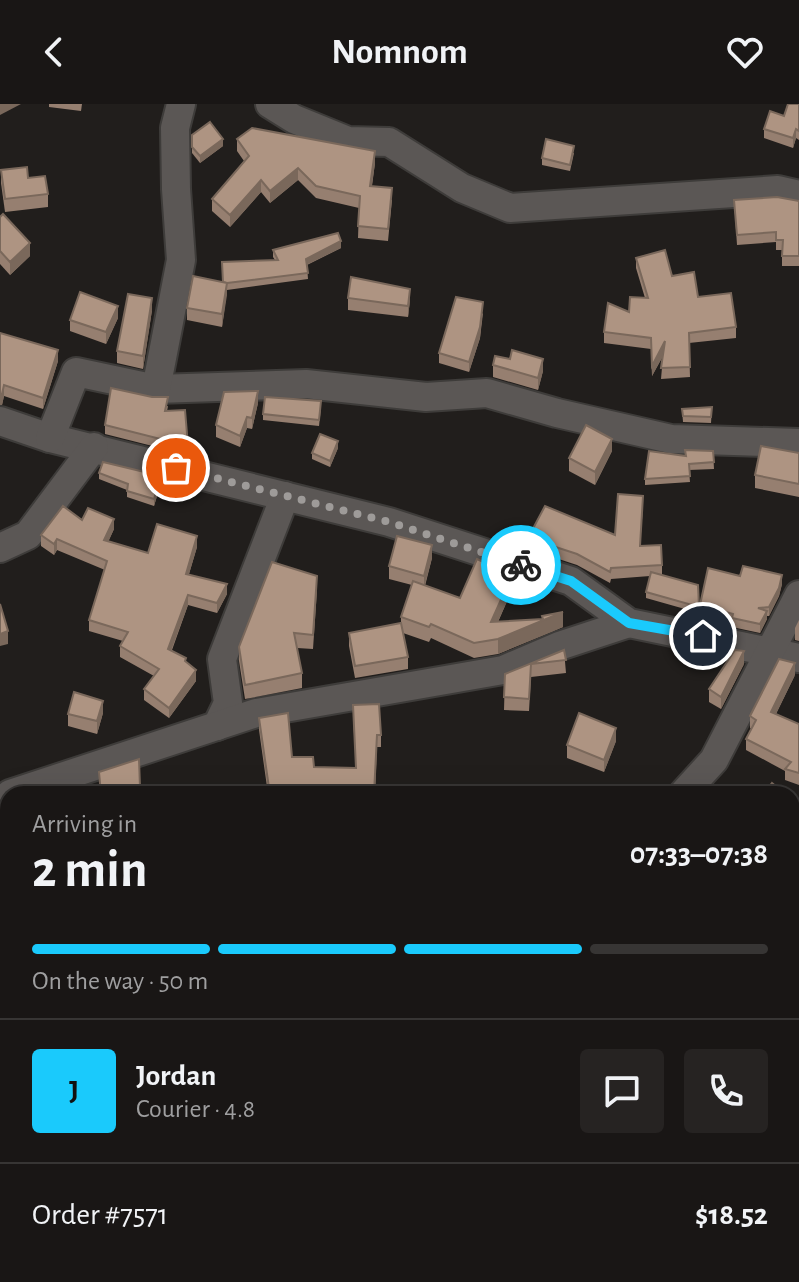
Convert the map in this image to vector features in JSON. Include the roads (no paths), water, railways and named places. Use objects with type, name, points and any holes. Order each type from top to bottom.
[{"type":"street","points":[[156,389],[181,260],[175,128],[181,104]]},
{"type":"street","points":[[270,104],[294,119],[348,141],[389,142],[462,188],[510,208],[778,190],[799,195]]},
{"type":"street","points":[[50,438],[76,372],[156,389],[306,384],[426,397],[487,393],[557,413],[671,439],[799,443]]},
{"type":"street","points":[[0,421],[50,438],[389,522],[571,581],[629,623],[799,658]]},
{"type":"street","points":[[0,548],[28,535],[94,447]]},
{"type":"street","points":[[217,726],[228,703],[222,659],[285,496]]},
{"type":"street","points":[[690,786],[714,760],[799,595]]},
{"type":"street","points":[[33,786],[256,713],[503,670],[559,646],[629,623]]}]
